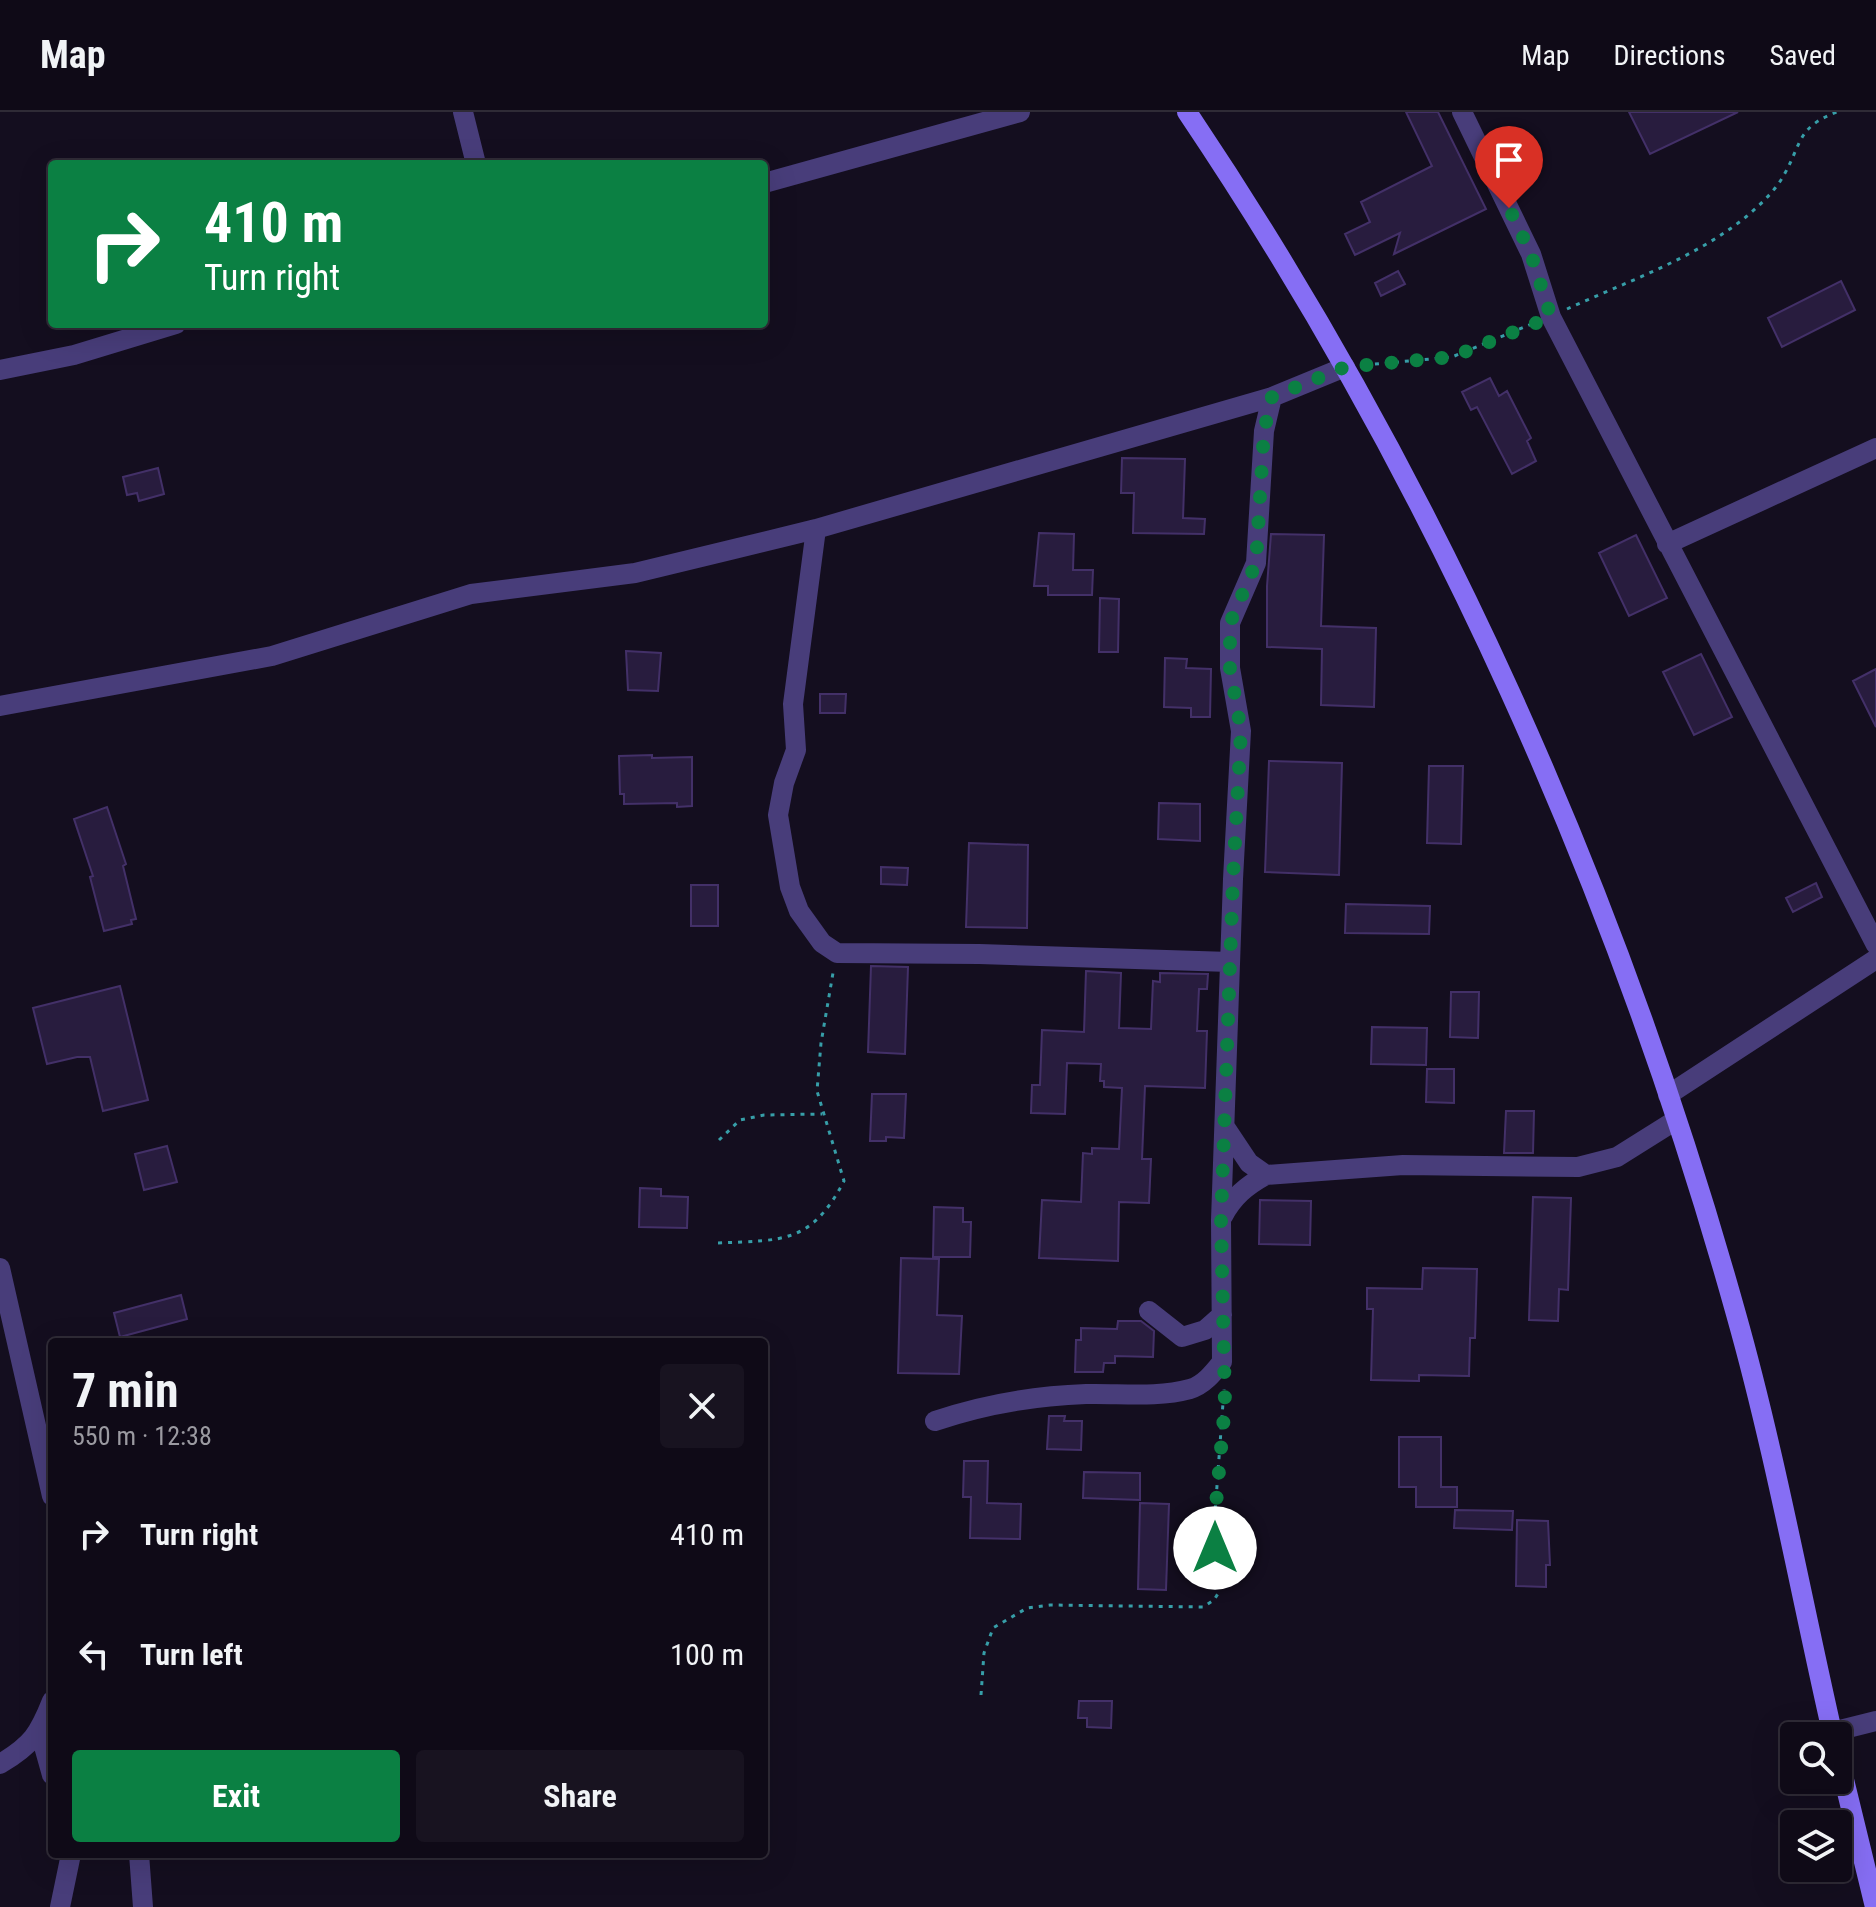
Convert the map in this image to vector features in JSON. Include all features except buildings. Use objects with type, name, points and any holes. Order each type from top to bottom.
[{"type":"main road","points":[[1187,112],[1253,212],[1345,367],[1458,581],[1510,689],[1609,925],[1668,1095],[1737,1316],[1830,1722]]},
{"type":"main road","points":[[1847,1794],[1875,1907]]},
{"type":"street","points":[[463,112],[475,160]]},
{"type":"street","points":[[768,182],[1020,112]]},
{"type":"street","points":[[1462,112],[1531,254],[1551,317],[1876,945]]},
{"type":"street","points":[[0,370],[74,355],[163,328]]},
{"type":"street","points":[[0,706],[272,656],[471,594],[635,573],[816,529],[1272,397],[1345,367]]},
{"type":"street","points":[[935,1421],[980,1406],[1024,1398],[1192,1389],[1210,1377],[1222,1362],[1221,1220],[1241,731],[1230,668],[1230,623],[1256,563],[1264,431],[1272,397]]},
{"type":"street","points":[[1667,544],[1876,448]]},
{"type":"street","points":[[816,529],[793,704],[796,750],[784,783],[778,815],[790,887],[799,911],[822,943],[837,953],[1230,962]]},
{"type":"street","points":[[1668,1095],[1876,959]]},
{"type":"street","points":[[1221,1220],[1231,1201],[1247,1185],[1266,1175],[1403,1165],[1578,1167],[1617,1157],[1676,1120]]},
{"type":"street","points":[[1225,1126],[1249,1163],[1266,1175]]},
{"type":"street","points":[[0,1268],[48,1478]]},
{"type":"street","points":[[1149,1311],[1182,1337],[1205,1330],[1222,1315]]},
{"type":"street","points":[[0,1764],[17,1754],[40,1732],[48,1711]]},
{"type":"street","points":[[1852,1728],[1876,1721]]},
{"type":"street","points":[[40,1732],[48,1761]]},
{"type":"street","points":[[60,1907],[70,1858]]},
{"type":"street","points":[[139,1858],[143,1907]]},
{"type":"path","points":[[1345,367],[1452,357],[1551,317],[1663,265],[1745,218],[1778,186],[1796,146],[1809,127],[1837,112]]},
{"type":"path","points":[[718,1243],[799,1235],[831,1205],[844,1181],[817,1091],[821,1043],[837,953]]},
{"type":"path","points":[[719,1140],[740,1120],[764,1115],[822,1114]]},
{"type":"path","points":[[981,1695],[984,1653],[993,1628],[1019,1612],[1050,1605],[1084,1603],[1203,1607],[1214,1600],[1219,1592],[1214,1527],[1225,1404],[1222,1362]]},
{"type":"route","points":[[1215,1548],[1214,1527],[1225,1404],[1221,1220],[1241,731],[1230,668],[1230,623],[1246,593],[1256,563],[1264,431],[1272,397],[1345,367],[1452,357],[1551,317],[1531,254],[1509,208]]}]
